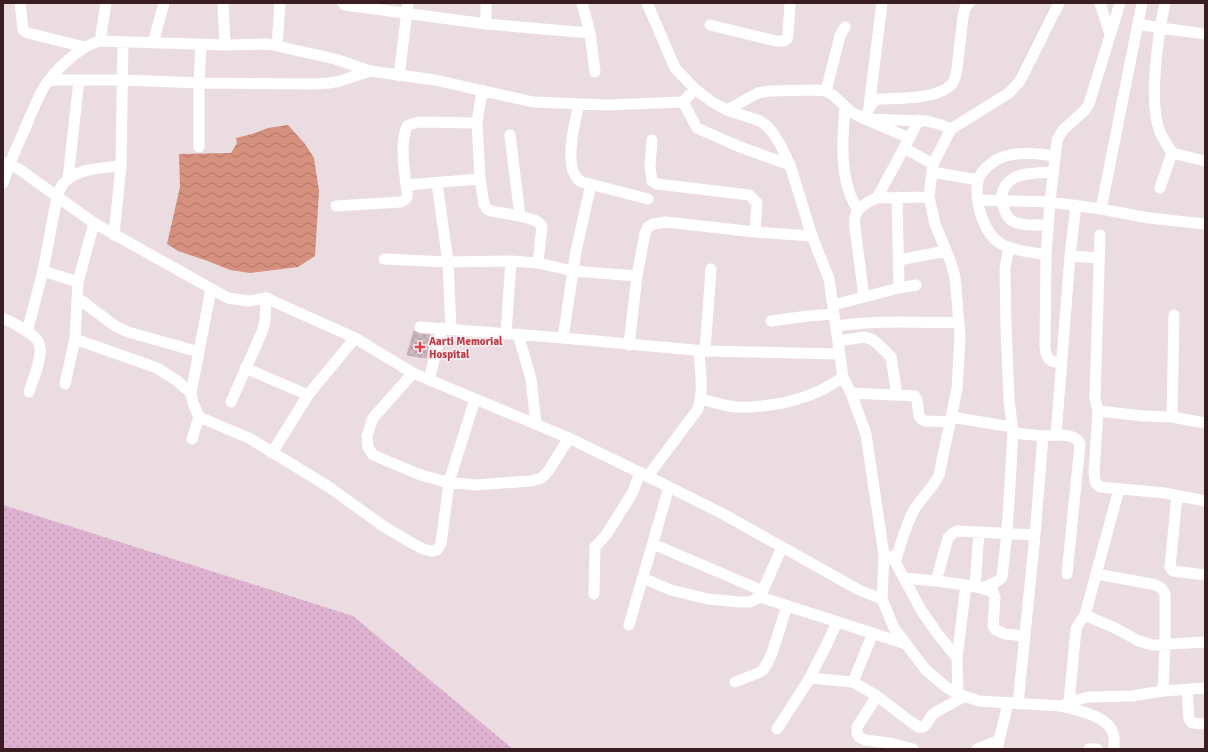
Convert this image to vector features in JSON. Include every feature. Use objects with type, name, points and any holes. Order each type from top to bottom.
[{"type":"street","points":[[20,3],[23,30],[28,33],[84,47]]},
{"type":"street","points":[[100,41],[106,3]]},
{"type":"street","points":[[153,43],[164,3]]},
{"type":"street","points":[[223,3],[225,45]]},
{"type":"street","points":[[277,46],[280,3]]},
{"type":"street","points":[[343,3],[346,5],[407,8],[486,24],[590,33]]},
{"type":"street","points":[[486,3],[486,24]]},
{"type":"street","points":[[582,3],[590,33],[595,72]]},
{"type":"street","points":[[647,3],[675,68],[712,102],[727,110],[760,121],[767,126],[780,144],[790,165],[812,236],[829,279],[843,377],[852,393],[866,434],[884,555],[882,599],[894,628],[925,669],[946,687],[961,695],[979,701],[1065,704],[1089,697],[1132,696],[1163,691],[1205,688]]},
{"type":"street","points":[[710,25],[783,41],[786,39],[788,34],[790,3]]},
{"type":"street","points":[[865,119],[869,107],[882,3]]},
{"type":"street","points":[[869,107],[874,100],[928,95],[952,84],[957,69],[963,17],[965,8],[969,3]]},
{"type":"street","points":[[895,562],[909,519],[919,502],[936,482],[939,475],[957,389],[960,343],[955,277],[935,224],[929,196],[933,168],[952,130],[959,124],[1009,93],[1020,81],[1058,3]]},
{"type":"street","points":[[1100,3],[1110,34]]},
{"type":"street","points":[[1062,363],[1050,361],[1046,354],[1045,348],[1046,255],[1053,172],[1058,140],[1062,130],[1085,110],[1089,104],[1120,3]]},
{"type":"street","points":[[1101,209],[1142,3]]},
{"type":"street","points":[[1160,188],[1172,154],[1160,131],[1156,110],[1155,88],[1159,33],[1165,3]]},
{"type":"street","points":[[399,76],[407,8]]},
{"type":"street","points":[[1138,24],[1205,34]]},
{"type":"street","points":[[826,91],[840,36],[844,27]]},
{"type":"street","points":[[3,183],[6,164],[49,80],[84,47],[100,41],[201,45],[268,44],[335,59],[370,71],[435,80],[533,102],[608,105],[683,102],[695,88]]},
{"type":"street","points":[[114,235],[121,166],[123,42]]},
{"type":"street","points":[[199,147],[199,83],[201,45]]},
{"type":"street","points":[[49,80],[123,80],[199,83],[329,83],[370,71]]},
{"type":"street","points":[[68,179],[79,80]]},
{"type":"street","points":[[482,90],[477,123],[480,179],[484,204],[487,209],[491,211],[534,220],[542,226],[538,263]]},
{"type":"street","points":[[727,110],[758,93],[769,91],[826,91],[857,115],[907,143],[933,168],[978,180]]},
{"type":"street","points":[[683,102],[697,128],[740,147],[790,165]]},
{"type":"street","points":[[579,104],[571,144],[572,168],[576,178],[582,182],[648,199]]},
{"type":"street","points":[[845,107],[843,145],[844,168],[849,192],[858,211]]},
{"type":"street","points":[[865,119],[919,120],[939,124],[952,130]]},
{"type":"street","points":[[876,198],[919,120]]},
{"type":"street","points":[[336,206],[401,202],[406,200],[408,197],[403,140],[407,126],[419,122],[477,123]]},
{"type":"street","points":[[510,135],[520,216]]},
{"type":"street","points":[[652,140],[650,167],[652,181],[657,184],[749,195],[757,203],[754,232]]},
{"type":"street","points":[[1046,255],[1009,247],[993,238],[980,213],[978,200],[978,180],[986,168],[1004,157],[1024,154],[1056,156]]},
{"type":"street","points":[[1172,154],[1205,161]]},
{"type":"street","points":[[6,164],[19,168],[94,224],[228,298],[249,301],[266,298],[355,338],[413,373],[569,438],[644,474],[722,514],[859,590],[882,599]]},
{"type":"street","points":[[27,332],[43,271],[57,197],[61,186],[68,179],[81,172],[121,166]]},
{"type":"street","points":[[1048,225],[1019,224],[1012,222],[1008,217],[1002,200],[1002,195],[1004,187],[1011,180],[1024,175],[1053,172]]},
{"type":"street","points":[[406,185],[480,179]]},
{"type":"street","points":[[430,380],[446,329],[448,262],[438,183]]},
{"type":"street","points":[[563,338],[576,251],[591,184]]},
{"type":"street","points":[[864,297],[855,228],[855,218],[858,211],[870,200],[876,198],[929,196]]},
{"type":"street","points":[[897,197],[900,288]]},
{"type":"street","points":[[978,200],[1050,202],[1101,209],[1149,218],[1205,224]]},
{"type":"street","points":[[1056,435],[1070,256],[1076,206]]},
{"type":"street","points":[[629,345],[637,276],[645,233],[648,227],[653,224],[666,222],[754,232],[812,236]]},
{"type":"street","points":[[65,384],[75,339],[78,282],[94,224]]},
{"type":"street","points":[[1100,236],[1095,398],[1098,410],[1094,462],[1095,482],[1100,487],[1165,493],[1205,501]]},
{"type":"street","points":[[974,587],[994,583],[1002,577],[1007,533],[1012,430],[1009,399],[1005,268],[1009,247]]},
{"type":"street","points":[[899,260],[946,251]]},
{"type":"street","points":[[1070,256],[1099,258]]},
{"type":"street","points":[[384,259],[448,262],[511,261],[538,263],[573,270],[637,276]]},
{"type":"street","points":[[506,333],[511,261]]},
{"type":"street","points":[[594,594],[595,547],[606,535],[644,474],[693,417],[698,409],[701,399],[702,351],[711,269]]},
{"type":"street","points":[[43,271],[78,282]]},
{"type":"street","points":[[770,321],[808,316],[833,310],[864,297],[900,288],[916,286]]},
{"type":"street","points":[[192,439],[199,417],[191,394],[211,289]]},
{"type":"street","points":[[78,298],[115,326],[128,332],[199,352]]},
{"type":"street","points":[[231,402],[262,332],[265,321],[266,298]]},
{"type":"street","points":[[1172,417],[1174,315]]},
{"type":"street","points":[[3,318],[33,335],[39,341],[40,353],[30,392]]},
{"type":"street","points":[[836,326],[892,322],[958,322]]},
{"type":"street","points":[[420,326],[702,351],[840,354]]},
{"type":"street","points":[[518,334],[531,379],[536,424]]},
{"type":"street","points":[[838,341],[866,337],[878,344],[890,357],[897,395]]},
{"type":"street","points":[[272,453],[308,395],[355,338]]},
{"type":"street","points":[[75,339],[158,368],[176,380],[191,394]]},
{"type":"street","points":[[245,368],[308,395]]},
{"type":"street","points":[[413,373],[373,418],[368,436],[368,447],[373,454],[418,474],[449,482],[474,485],[532,481],[542,478],[549,470],[569,438]]},
{"type":"street","points":[[701,399],[747,408],[780,404],[818,392],[832,385],[843,377]]},
{"type":"street","points":[[852,393],[915,396],[918,400],[919,416],[925,420],[950,420],[1043,436],[1056,435],[1074,437],[1078,440],[1080,444],[1067,574]]},
{"type":"street","points":[[199,417],[249,438],[329,487],[383,526],[423,549],[431,551],[438,550],[441,544],[449,482],[475,399]]},
{"type":"street","points":[[1098,410],[1136,416],[1172,417],[1205,423]]},
{"type":"street","points":[[977,749],[998,744],[1013,703],[1025,636],[1043,436]]},
{"type":"street","points":[[629,625],[669,487]]},
{"type":"street","points":[[1065,704],[1076,629],[1078,623],[1085,615],[1119,489]]},
{"type":"street","points":[[1177,496],[1170,566],[1173,571],[1178,573],[1205,575]]},
{"type":"street","points":[[936,581],[948,538],[956,531],[1035,535]]},
{"type":"street","points":[[961,695],[957,658],[974,587],[979,532]]},
{"type":"street","points":[[881,533],[921,610],[957,658]]},
{"type":"street","points":[[652,544],[787,606],[906,644]]},
{"type":"street","points":[[643,578],[671,590],[708,599],[750,602],[762,594],[782,547]]},
{"type":"street","points":[[1096,574],[1152,584],[1160,586],[1163,589],[1165,645],[1163,691]]},
{"type":"street","points":[[904,578],[936,581],[974,587],[993,592],[995,597],[993,626],[996,630],[1005,634],[1025,636]]},
{"type":"street","points":[[735,682],[758,674],[763,670],[772,653],[787,606]]},
{"type":"street","points":[[1085,615],[1117,629],[1139,642],[1152,645],[1205,642]]},
{"type":"street","points":[[777,729],[810,678],[836,622]]},
{"type":"street","points":[[853,682],[873,633]]},
{"type":"street","points":[[810,678],[853,682],[877,696],[919,727],[923,727],[932,715],[961,695]]},
{"type":"street","points":[[1187,690],[1189,719],[1192,723],[1205,724]]},
{"type":"street","points":[[877,696],[858,727],[857,732],[859,737],[865,740],[890,743],[913,749]]},
{"type":"street","points":[[1065,704],[1095,716],[1110,726],[1113,733],[1114,749]]},
{"type":"street","points":[[1091,749],[1097,749]]},
{"type":"shaded area","points":[[3,505],[353,616],[513,749],[3,749]]},
{"type":"water","points":[[288,125],[305,144],[314,158],[319,191],[315,256],[298,267],[250,273],[230,270],[178,251],[167,244],[180,187],[179,154],[231,153],[237,143],[236,138],[268,128]]},
{"type":"building","points":[[414,331],[419,334],[430,335],[426,358],[407,355]]},
{"type":"place","name":"Aarti Memorial Hospital","points":[[420,347]]}]
